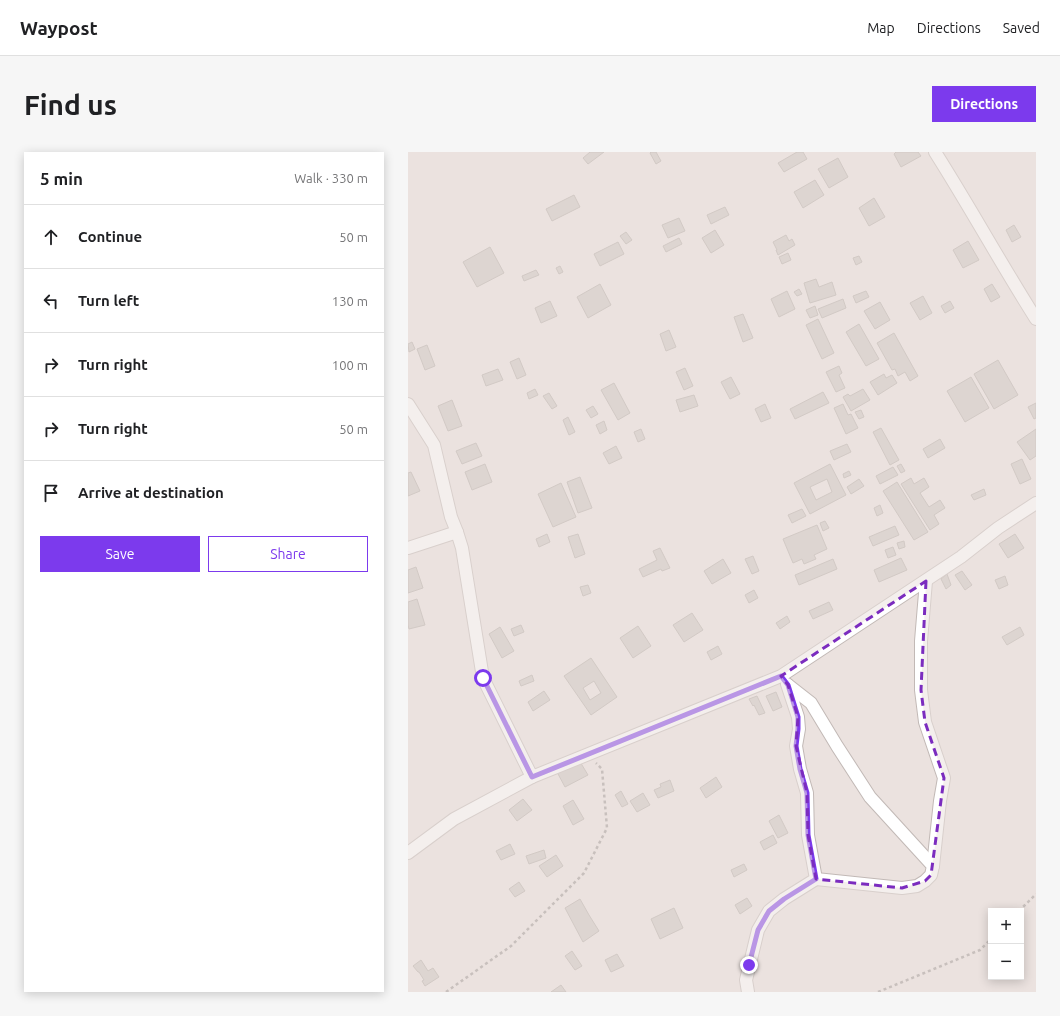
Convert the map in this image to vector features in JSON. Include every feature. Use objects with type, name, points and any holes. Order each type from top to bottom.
[{"type":"street","points":[[935,152],[1014,285],[1036,319]]},
{"type":"street","points":[[408,404],[434,445],[451,517],[462,548],[483,678],[532,777]]},
{"type":"street","points":[[408,853],[454,819],[532,777],[588,754],[784,681],[961,557],[998,528],[1036,503]]},
{"type":"street","points":[[408,548],[457,532]]},
{"type":"street","points":[[748,992],[746,980],[758,930],[769,911],[784,899],[816,879],[902,888],[917,886],[931,875],[944,778],[925,722],[921,690],[921,641],[926,581]]},
{"type":"street","points":[[784,681],[811,703],[870,797],[933,866]]},
{"type":"street","points":[[784,681],[798,717],[796,746],[800,769],[807,793],[808,835],[816,879]]},
{"type":"path","points":[[446,992],[511,946],[584,873],[607,828],[602,769],[588,754]]},
{"type":"path","points":[[1022,908],[1036,894]]},
{"type":"path","points":[[878,992],[980,950],[988,942]]},
{"type":"highlighted area","points":[[926,581],[921,690],[925,722],[944,778],[931,875],[925,881],[902,888],[816,879],[808,835],[807,793],[796,746],[798,717],[788,685],[781,676]]},
{"type":"building","points":[[590,152],[604,152],[588,164],[583,158]]},
{"type":"building","points":[[656,152],[661,161],[656,164],[650,153]]},
{"type":"building","points":[[797,152],[803,152],[807,159],[784,172],[778,163]]},
{"type":"building","points":[[896,152],[918,152],[921,156],[901,167],[894,154]]},
{"type":"building","points":[[838,158],[848,177],[829,188],[818,169]]},
{"type":"building","points":[[815,180],[824,195],[803,208],[794,192]]},
{"type":"building","points":[[574,195],[580,207],[552,221],[546,209]]},
{"type":"building","points":[[874,198],[885,217],[869,226],[859,208]]},
{"type":"building","points":[[725,207],[729,215],[711,224],[707,215]]},
{"type":"building","points":[[679,218],[685,231],[668,238],[662,225]]},
{"type":"building","points":[[1014,225],[1021,237],[1012,242],[1006,230]]},
{"type":"building","points":[[715,230],[724,245],[711,253],[702,238]]},
{"type":"building","points":[[626,232],[632,240],[626,244],[620,236]]},
{"type":"building","points":[[786,235],[789,241],[792,239],[795,245],[778,255],[773,242]]},
{"type":"building","points":[[679,238],[682,244],[666,252],[663,246]]},
{"type":"building","points":[[968,241],[979,260],[963,268],[953,250]]},
{"type":"building","points":[[618,242],[624,254],[600,266],[594,254]]},
{"type":"building","points":[[490,247],[504,273],[477,287],[463,262]]},
{"type":"building","points":[[788,253],[791,260],[782,264],[779,257]]},
{"type":"building","points":[[859,256],[862,262],[856,265],[853,258]]},
{"type":"building","points":[[560,266],[563,272],[559,274],[556,268]]},
{"type":"building","points":[[536,270],[539,275],[524,281],[522,276]]},
{"type":"building","points":[[816,279],[819,287],[832,282],[836,295],[810,303],[804,283]]},
{"type":"building","points":[[600,284],[611,305],[588,318],[577,297]]},
{"type":"building","points":[[992,284],[1000,297],[991,302],[984,289]]},
{"type":"building","points":[[799,289],[802,294],[797,296],[794,292]]},
{"type":"building","points":[[787,291],[795,309],[779,317],[771,299]]},
{"type":"building","points":[[866,291],[869,297],[856,303],[853,296]]},
{"type":"building","points":[[923,296],[932,313],[920,320],[910,303]]},
{"type":"building","points":[[843,299],[846,308],[822,318],[818,309]]},
{"type":"building","points":[[550,301],[557,316],[541,323],[535,308]]},
{"type":"building","points":[[950,301],[954,308],[945,313],[941,306]]},
{"type":"building","points":[[880,302],[890,320],[875,329],[864,311]]},
{"type":"building","points":[[815,306],[818,315],[810,318],[806,310]]},
{"type":"building","points":[[743,314],[753,338],[743,342],[734,317]]},
{"type":"building","points":[[818,319],[834,353],[822,359],[806,325]]},
{"type":"building","points":[[859,324],[879,359],[866,366],[846,332]]},
{"type":"building","points":[[669,330],[676,347],[666,351],[660,334]]},
{"type":"building","points":[[894,333],[918,376],[910,381],[905,372],[898,376],[895,369],[892,370],[877,343]]},
{"type":"building","points":[[412,342],[415,349],[409,352],[408,344]]},
{"type":"building","points":[[427,345],[435,366],[425,370],[417,349]]},
{"type":"building","points":[[519,358],[526,375],[517,379],[510,362]]},
{"type":"building","points":[[998,360],[1018,395],[994,409],[974,374]]},
{"type":"building","points":[[839,366],[842,373],[839,375],[845,388],[836,392],[826,372]]},
{"type":"building","points":[[685,368],[693,386],[684,390],[676,372]]},
{"type":"building","points":[[498,369],[503,380],[486,386],[482,375]]},
{"type":"building","points":[[884,374],[886,378],[892,375],[897,383],[878,395],[870,382]]},
{"type":"building","points":[[731,377],[740,394],[730,399],[721,382]]},
{"type":"building","points":[[971,377],[989,408],[965,422],[947,391]]},
{"type":"building","points":[[614,383],[630,413],[618,420],[601,390]]},
{"type":"building","points":[[535,389],[538,395],[529,399],[527,393]]},
{"type":"building","points":[[863,389],[870,400],[851,411],[843,397],[848,394],[850,396]]},
{"type":"building","points":[[823,392],[829,403],[795,419],[790,409]]},
{"type":"building","points":[[549,393],[557,406],[552,409],[543,396]]},
{"type":"building","points":[[694,395],[698,406],[680,412],[676,400]]},
{"type":"building","points":[[452,400],[462,426],[448,431],[438,406]]},
{"type":"building","points":[[1036,403],[1036,418],[1034,419],[1028,407]]},
{"type":"building","points":[[765,404],[771,418],[761,422],[755,409]]},
{"type":"building","points":[[843,404],[848,415],[851,414],[858,428],[846,434],[834,408]]},
{"type":"building","points":[[593,406],[598,414],[591,418],[586,410]]},
{"type":"building","points":[[861,410],[864,417],[859,419],[855,412]]},
{"type":"building","points":[[568,417],[575,432],[569,435],[563,420]]},
{"type":"building","points":[[604,421],[607,430],[600,434],[596,425]]},
{"type":"building","points":[[881,428],[899,460],[890,465],[873,432]]},
{"type":"building","points":[[641,429],[645,439],[638,442],[634,432]]},
{"type":"building","points":[[1036,429],[1036,456],[1030,460],[1017,442]]},
{"type":"building","points":[[940,439],[945,448],[928,458],[923,449]]},
{"type":"building","points":[[476,443],[482,456],[462,464],[456,451]]},
{"type":"building","points":[[847,444],[851,452],[834,460],[830,451]]},
{"type":"building","points":[[616,446],[622,458],[609,464],[603,453]]},
{"type":"building","points":[[1022,459],[1031,479],[1020,484],[1011,464]]},
{"type":"building","points":[[485,464],[492,482],[472,490],[465,472]]},
{"type":"building","points":[[830,464],[846,495],[810,514],[794,483]],"holes":[[[827,479],[832,492],[816,500],[810,487]]]},
{"type":"building","points":[[901,464],[905,471],[901,473],[897,466]]},
{"type":"building","points":[[893,467],[898,475],[880,484],[876,476]]},
{"type":"building","points":[[849,471],[851,475],[844,478],[843,474]]},
{"type":"building","points":[[411,472],[420,491],[408,496],[408,473]]},
{"type":"building","points":[[580,477],[592,508],[578,513],[567,482]]},
{"type":"building","points":[[911,478],[914,484],[924,478],[929,487],[920,493],[929,507],[940,500],[945,508],[934,515],[939,524],[930,530],[901,484]]},
{"type":"building","points":[[859,479],[864,486],[851,494],[847,487]]},
{"type":"building","points":[[897,482],[928,532],[914,540],[883,491]]},
{"type":"building","points":[[561,483],[576,517],[553,527],[538,494]]},
{"type":"building","points":[[984,489],[986,495],[974,500],[971,495]]},
{"type":"building","points":[[880,505],[883,513],[877,516],[874,508]]},
{"type":"building","points":[[802,509],[806,516],[792,523],[788,515]]},
{"type":"building","points":[[825,521],[829,528],[823,531],[820,523]]},
{"type":"building","points":[[817,525],[827,549],[814,555],[816,559],[804,564],[802,559],[793,563],[783,539]]},
{"type":"building","points":[[895,526],[899,535],[873,546],[869,537]]},
{"type":"building","points":[[547,534],[550,542],[539,547],[536,539]]},
{"type":"building","points":[[578,534],[585,554],[575,558],[568,537]]},
{"type":"building","points":[[1015,534],[1024,548],[1008,558],[999,544]]},
{"type":"building","points":[[904,541],[905,547],[899,549],[897,543]]},
{"type":"building","points":[[893,547],[896,555],[888,558],[885,550]]},
{"type":"building","points":[[660,548],[670,568],[662,571],[661,569],[643,577],[639,569],[657,560],[653,551]]},
{"type":"building","points":[[753,556],[759,571],[752,574],[745,559]]},
{"type":"building","points":[[901,558],[907,570],[879,582],[874,570]]},
{"type":"building","points":[[723,559],[731,573],[712,584],[704,571]]},
{"type":"building","points":[[833,559],[837,569],[799,585],[795,575]]},
{"type":"building","points":[[416,567],[423,588],[408,593],[408,570]]},
{"type":"building","points":[[962,571],[972,585],[965,590],[955,575]]},
{"type":"building","points":[[947,574],[951,585],[946,589],[941,579]]},
{"type":"building","points":[[1005,576],[1008,585],[999,589],[995,580]]},
{"type":"building","points":[[588,585],[591,593],[583,596],[580,587]]},
{"type":"building","points":[[754,590],[758,598],[749,603],[745,595]]},
{"type":"building","points":[[417,599],[425,625],[409,629],[408,602]]},
{"type":"building","points":[[829,602],[833,610],[813,619],[809,611]]},
{"type":"building","points":[[692,613],[703,630],[684,642],[673,625]]},
{"type":"building","points":[[787,616],[790,622],[780,629],[776,623]]},
{"type":"building","points":[[521,625],[524,632],[514,636],[511,629]]},
{"type":"building","points":[[638,626],[651,646],[633,658],[620,638]]},
{"type":"building","points":[[500,627],[514,651],[502,658],[489,634]]},
{"type":"building","points":[[1020,627],[1024,635],[1007,645],[1002,637]]},
{"type":"building","points":[[718,646],[722,654],[711,660],[707,652]]},
{"type":"building","points":[[591,658],[617,697],[591,715],[564,676]],"holes":[[[594,681],[601,693],[590,700],[583,688]]]},
{"type":"building","points":[[532,675],[534,681],[521,686],[519,681]]},
{"type":"building","points":[[544,691],[550,700],[533,711],[528,702]]},
{"type":"building","points":[[776,692],[782,707],[773,711],[766,696]]},
{"type":"building","points":[[757,696],[765,713],[759,715],[749,699]]},
{"type":"building","points":[[579,760],[588,775],[565,787],[557,772]]},
{"type":"building","points":[[716,777],[722,787],[706,798],[700,788]]},
{"type":"building","points":[[670,780],[674,791],[658,798],[654,790],[661,787],[660,784]]},
{"type":"building","points":[[621,791],[628,804],[622,807],[615,795]]},
{"type":"building","points":[[643,793],[650,805],[637,812],[630,801]]},
{"type":"building","points":[[523,799],[532,810],[517,821],[509,810]]},
{"type":"building","points":[[573,800],[584,819],[573,825],[563,806]]},
{"type":"building","points":[[779,815],[788,833],[778,838],[769,821]]},
{"type":"building","points":[[773,835],[777,843],[764,850],[760,842]]},
{"type":"building","points":[[510,844],[515,854],[501,860],[496,851]]},
{"type":"building","points":[[544,850],[546,858],[529,864],[526,856]]},
{"type":"building","points":[[556,855],[563,866],[547,877],[539,866]]},
{"type":"building","points":[[744,864],[747,870],[734,877],[731,870]]},
{"type":"building","points":[[519,882],[525,891],[515,897],[509,889]]},
{"type":"building","points":[[747,898],[752,906],[740,914],[735,905]]},
{"type":"building","points":[[580,899],[599,931],[583,942],[565,908]]},
{"type":"building","points":[[674,908],[683,928],[660,939],[651,919]]},
{"type":"building","points":[[572,951],[582,966],[575,970],[565,956]]},
{"type":"building","points":[[617,954],[624,966],[611,972],[605,960]]},
{"type":"building","points":[[421,960],[428,971],[433,968],[439,977],[425,986],[422,981],[424,980],[413,966]]},
{"type":"building","points":[[561,985],[566,992],[551,992]]},
{"type":"route","points":[[483,678],[532,777],[781,676],[788,685],[798,717],[796,746],[800,769],[807,793],[808,835],[816,879],[784,899],[769,911],[758,930],[749,965]]}]
